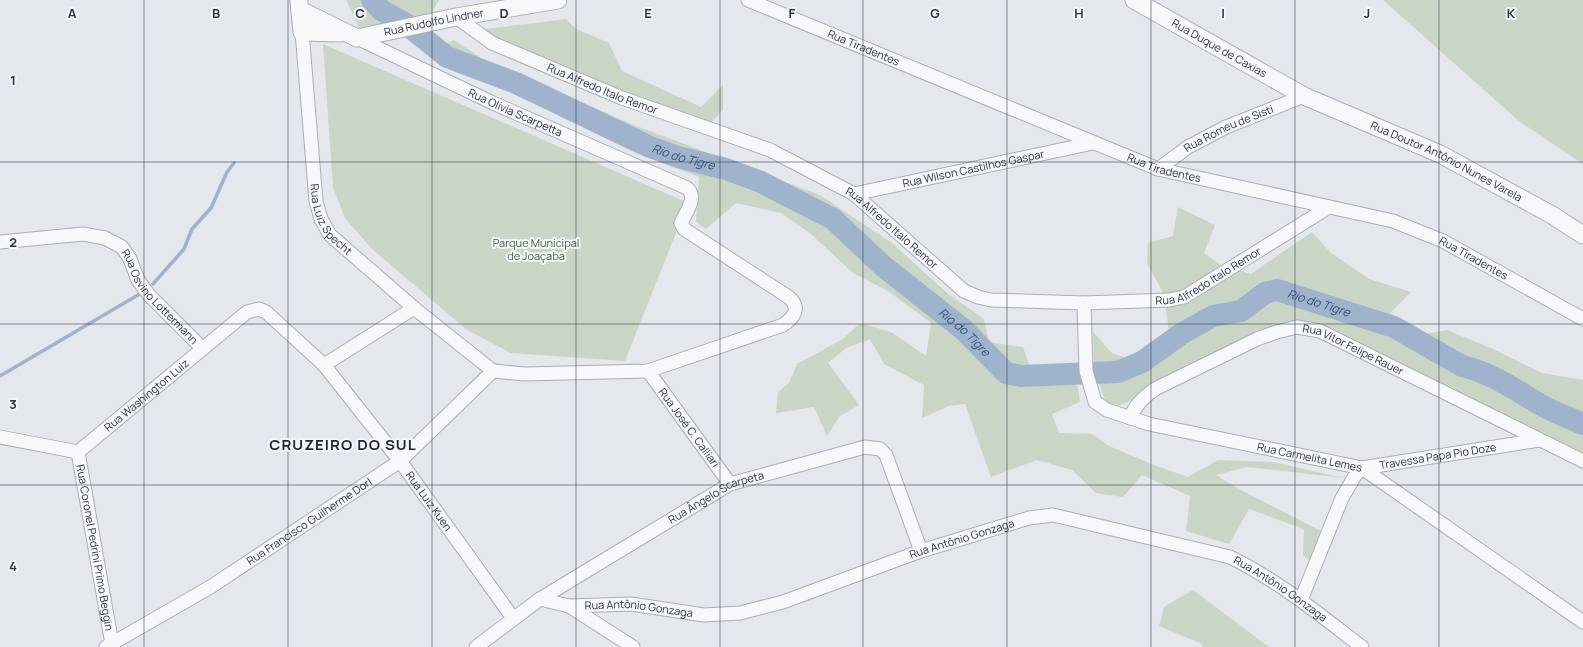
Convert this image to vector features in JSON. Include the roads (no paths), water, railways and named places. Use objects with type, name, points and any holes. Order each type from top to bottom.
[{"type":"street","name":"Rua Rudolfo Lindner","points":[[351,36],[376,34],[456,17],[558,0]]},
{"type":"street","name":"Rua Tiradentes","points":[[748,0],[1158,169],[1392,221],[1443,241],[1583,318]]},
{"type":"street","name":"Rua Duque de Caxias","points":[[1134,0],[1304,96]]},
{"type":"street","name":"Rua Luiz Specht","points":[[299,5],[316,201],[321,219],[330,235],[414,308],[493,371]]},
{"type":"street","name":"Rua Olívia Scarpetta","points":[[299,5],[351,36],[493,104],[687,188],[691,191],[692,197],[681,223],[684,229],[790,298],[794,303],[796,309],[794,315],[782,326],[648,371]]},
{"type":"street","name":"Rua Alfredo Italo Remor","points":[[456,17],[492,43],[622,98],[770,150],[854,194],[964,291],[978,297],[991,300],[1084,303],[1169,300],[1184,297],[1329,207]]},
{"type":"street","name":"Rua Olívia Scarpetta","points":[[302,32],[351,36]]},
{"type":"street","name":"Rua Romeu de Sisti","points":[[1158,169],[1188,147],[1226,127],[1304,96]]},
{"type":"street","name":"Rua Doutor Antônio Nunes Varela","points":[[1304,96],[1440,154],[1552,215],[1583,236]]},
{"type":"street","name":"Rua Wilson Castilhos Gaspar","points":[[854,194],[1093,143]]},
{"type":"street","name":"Rua Osvino Lottermann","points":[[0,242],[83,234],[105,238],[122,247],[130,259],[138,280],[149,294],[203,349]]},
{"type":"street","name":"Rua Carmelita Lemes","points":[[1084,303],[1086,370],[1096,402],[1107,410],[1149,424],[1362,468],[1583,622]]},
{"type":"street","points":[[324,365],[414,308]]},
{"type":"street","name":"Rua Luiz Kuen","points":[[252,310],[259,309],[266,312],[324,365],[400,462],[513,618]]},
{"type":"street","name":"Rua Washington Luiz","points":[[78,452],[252,310]]},
{"type":"street","name":"Rua Vitor Felipe Rauer","points":[[1130,418],[1133,409],[1141,399],[1155,389],[1257,339],[1297,327],[1320,331],[1583,461]]},
{"type":"street","points":[[493,371],[525,374],[648,371]]},
{"type":"street","name":"Rua Francisco Guilherme Dorl","points":[[109,645],[212,586],[400,462],[493,371]]},
{"type":"street","name":"Rua José C. Calliari","points":[[648,371],[730,484]]},
{"type":"street","points":[[0,437],[78,452]]},
{"type":"street","name":"Travessa Papa Pio Doze","points":[[1362,468],[1539,440]]},
{"type":"street","name":"Rua Ângelo Scarpeta","points":[[476,647],[540,599],[730,484],[865,447],[880,449],[886,455],[921,551]]},
{"type":"street","name":"Rua Coronel Pedrini Primo Beggin","points":[[78,452],[109,645]]},
{"type":"street","points":[[1301,600],[1342,498],[1356,474],[1362,468]]},
{"type":"street","name":"Rua Antônio Gonzaga","points":[[540,599],[569,606],[631,604],[704,615],[740,613],[783,602],[921,551],[1029,518],[1053,515],[1230,558],[1256,570],[1301,600],[1362,647]]},
{"type":"street","points":[[569,606],[633,647]]},
{"type":"waterway","name":"Rio do Tigre","points":[[372,0],[381,10],[406,24],[447,57],[516,83],[650,147],[678,157],[726,169],[761,182],[833,219],[883,266],[964,330],[1006,373],[1021,376],[1118,372],[1142,362],[1181,334],[1213,316],[1241,311],[1265,293],[1277,290],[1394,327],[1462,366],[1484,373],[1548,409],[1583,424]]},
{"type":"waterway","points":[[153,284],[184,249],[192,229],[211,208],[227,172],[234,163]]},
{"type":"waterway","points":[[0,376],[143,292]]},
{"type":"district","name":"CRUZEIRO DO SUL","points":[[343,445]]},
{"type":"park label","name":"Parque Municipal de Joaçaba","points":[[536,249]]}]
